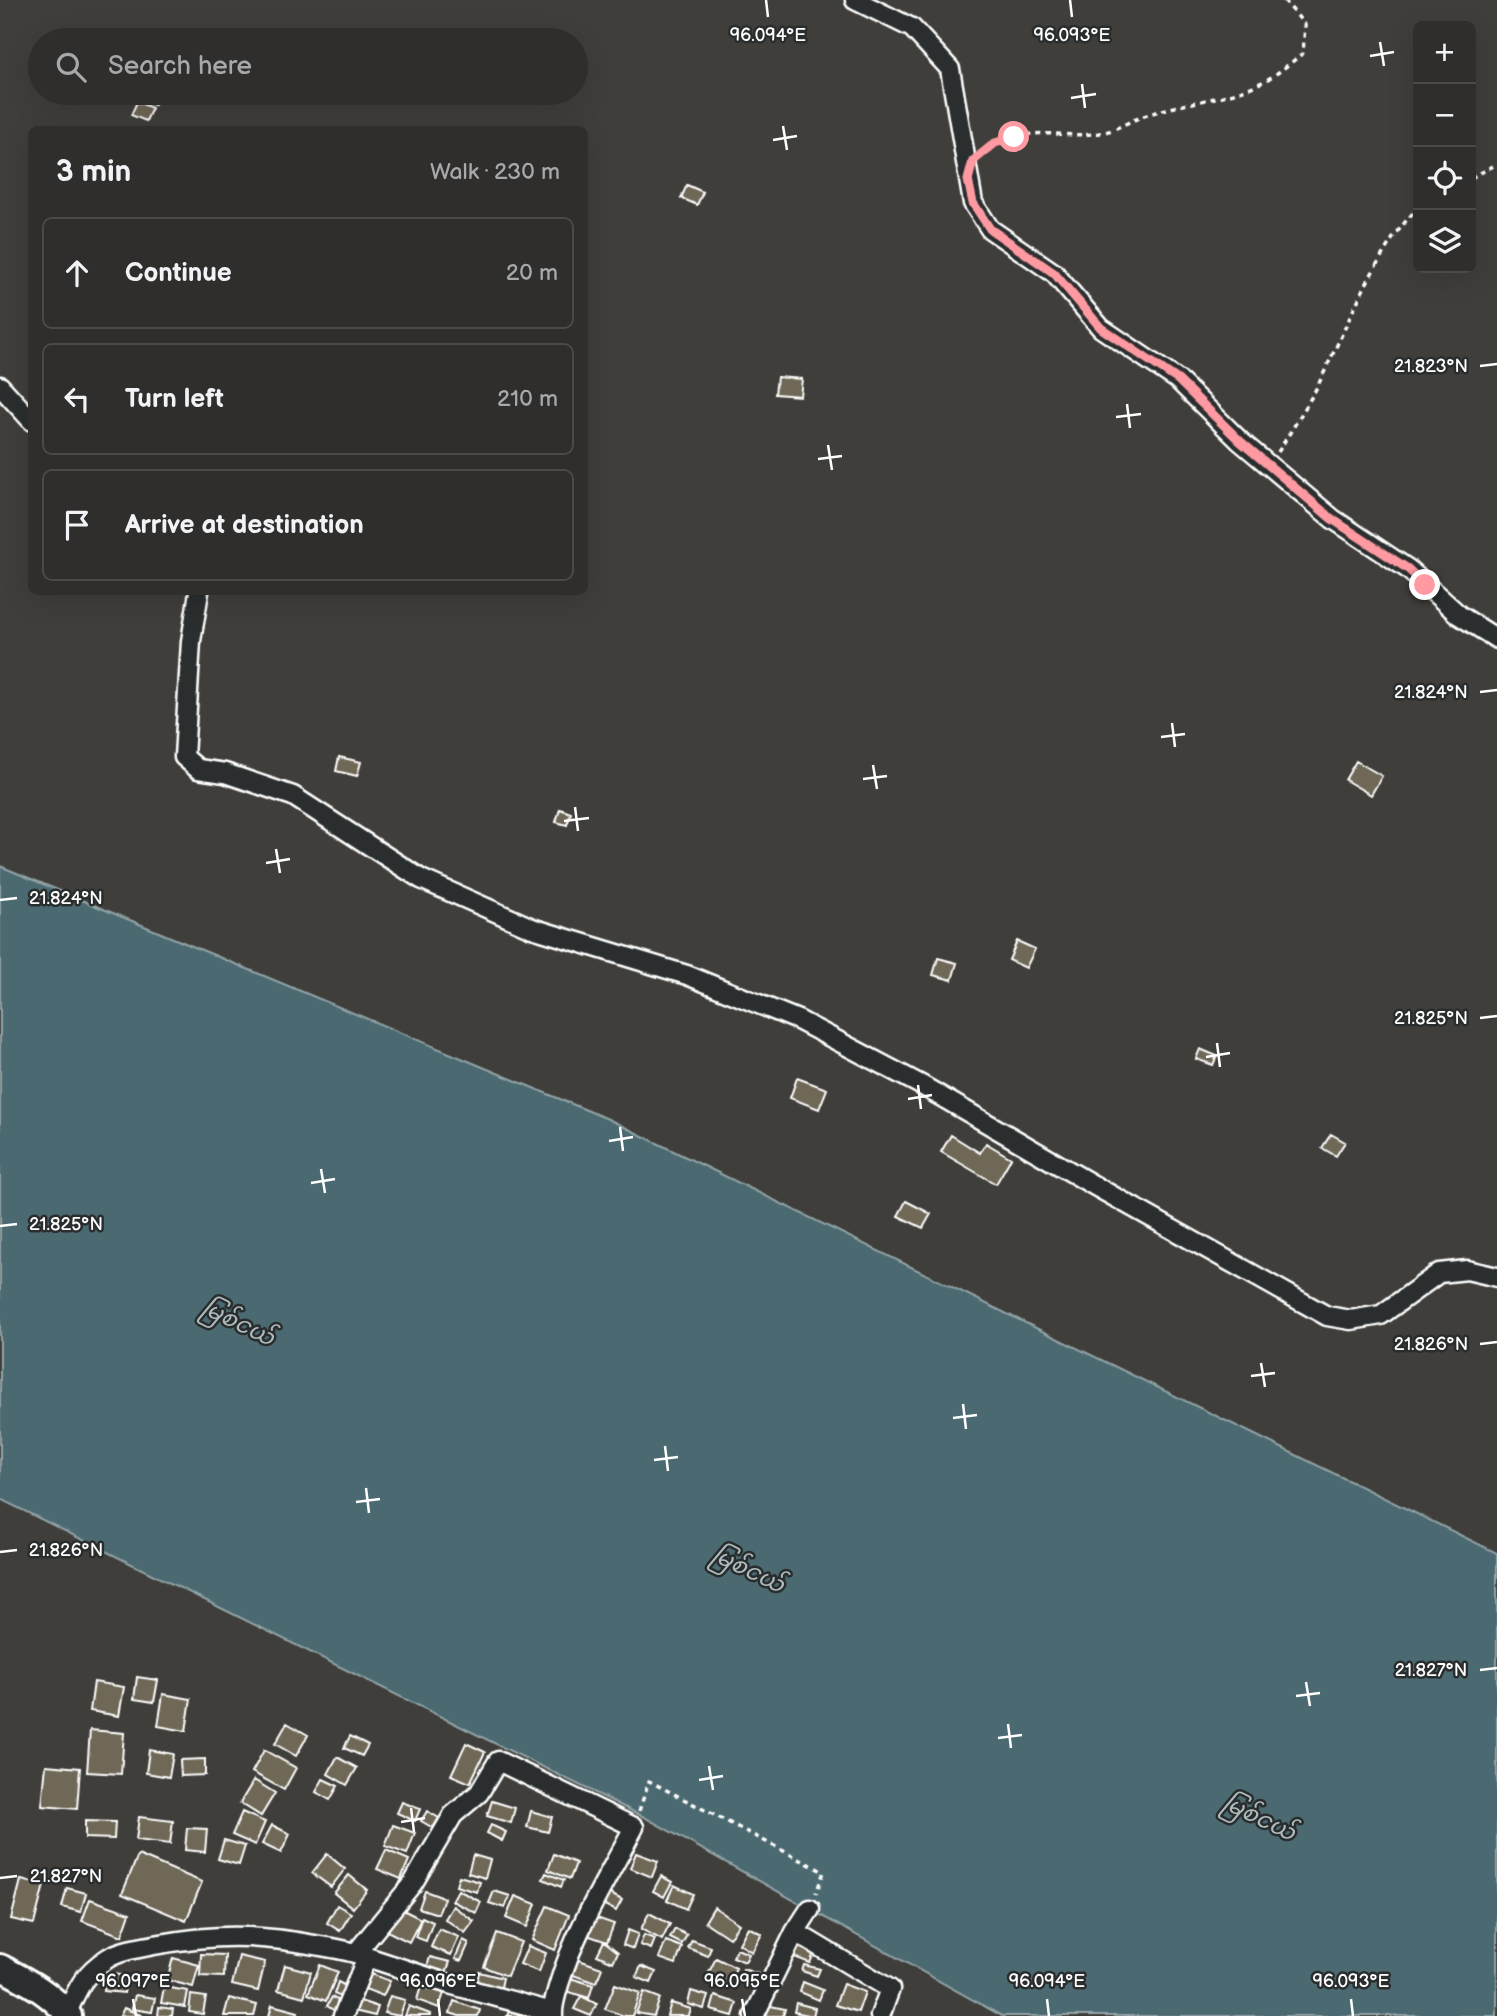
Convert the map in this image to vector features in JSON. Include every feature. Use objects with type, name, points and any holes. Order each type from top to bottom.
[{"type":"street","points":[[855,0],[887,13],[912,28],[950,69],[973,203],[990,229],[1054,273],[1101,328],[1178,380],[1240,441],[1332,519],[1408,569],[1459,615],[1497,639]]},
{"type":"street","points":[[0,386],[28,417]]},
{"type":"street","points":[[199,595],[191,641],[184,737],[184,757],[198,769],[225,773],[293,796],[421,879],[532,928],[687,975],[797,1020],[923,1086],[1327,1317],[1351,1321],[1381,1315],[1439,1273],[1467,1270],[1497,1277]]},
{"type":"street","points":[[0,1967],[33,1985],[68,2015],[81,1980],[108,1957],[192,1939],[265,1936],[361,1955],[449,1984],[500,2008],[553,2014],[564,1969],[582,1924],[634,1827],[498,1762],[480,1793],[453,1815],[413,1883],[361,1955],[343,2016]]},
{"type":"street","points":[[754,2016],[795,1932],[810,1909]]},
{"type":"street","points":[[795,1932],[891,1989],[880,2016]]},
{"type":"path","points":[[968,180],[973,161],[995,143],[1032,132],[1106,132],[1146,115],[1212,100],[1268,79],[1303,53],[1305,26],[1284,0]]},
{"type":"path","points":[[1476,175],[1497,164]]},
{"type":"path","points":[[1270,466],[1316,388],[1380,260],[1416,210]]},
{"type":"path","points":[[634,1827],[649,1781],[824,1872],[810,1909]]},
{"type":"water","name":"မြစ်ငယ်","points":[[0,866],[608,1119],[1497,1553],[1497,2016],[1002,2016],[644,1817],[0,1499]]},
{"type":"building","points":[[136,105],[152,108],[146,121],[131,115]]},
{"type":"building","points":[[687,185],[703,192],[697,205],[681,198]]},
{"type":"building","points":[[777,377],[802,379],[800,396],[775,394]]},
{"type":"building","points":[[339,757],[361,762],[357,776],[336,771]]},
{"type":"building","points":[[1356,761],[1382,776],[1371,795],[1345,780]]},
{"type":"building","points":[[560,809],[571,813],[567,825],[556,822]]},
{"type":"building","points":[[1017,941],[1035,949],[1026,968],[1009,960]]},
{"type":"building","points":[[938,958],[957,963],[952,980],[933,975]]},
{"type":"building","points":[[1200,1049],[1217,1056],[1213,1065],[1196,1059]]},
{"type":"building","points":[[797,1078],[827,1089],[819,1109],[790,1098]]},
{"type":"building","points":[[1331,1134],[1345,1142],[1336,1156],[1322,1148]]},
{"type":"building","points":[[951,1135],[980,1153],[986,1143],[1011,1158],[996,1184],[941,1152]]},
{"type":"building","points":[[906,1201],[931,1214],[923,1228],[898,1216]]},
{"type":"building","points":[[137,1677],[158,1680],[154,1702],[134,1699]]},
{"type":"building","points":[[94,1682],[124,1687],[119,1716],[90,1711]]},
{"type":"building","points":[[163,1694],[191,1699],[186,1731],[158,1726]]},
{"type":"building","points":[[287,1723],[308,1735],[296,1756],[275,1744]]},
{"type":"building","points":[[90,1730],[124,1733],[121,1774],[87,1772]]},
{"type":"building","points":[[350,1736],[368,1745],[362,1756],[344,1748]]},
{"type":"building","points":[[466,1743],[485,1752],[470,1783],[451,1775]]},
{"type":"building","points":[[149,1750],[173,1754],[169,1777],[146,1773]]},
{"type":"building","points":[[264,1750],[296,1768],[284,1790],[252,1772]]},
{"type":"building","points":[[337,1757],[357,1768],[347,1785],[328,1774]]},
{"type":"building","points":[[205,1759],[205,1775],[181,1776],[180,1760]]},
{"type":"building","points":[[46,1765],[80,1768],[77,1809],[42,1806]]},
{"type":"building","points":[[323,1779],[338,1786],[330,1800],[316,1792]]},
{"type":"building","points":[[254,1780],[275,1793],[261,1816],[240,1803]]},
{"type":"building","points":[[492,1801],[515,1808],[511,1823],[487,1816]]},
{"type":"building","points":[[402,1802],[420,1809],[415,1821],[397,1813]]},
{"type":"building","points":[[427,1811],[439,1818],[433,1828],[421,1821]]},
{"type":"building","points":[[531,1811],[552,1817],[548,1832],[527,1827]]},
{"type":"building","points":[[242,1812],[265,1822],[255,1845],[232,1835]]},
{"type":"building","points":[[139,1817],[173,1821],[170,1844],[136,1840]]},
{"type":"building","points":[[85,1821],[115,1822],[114,1839],[85,1838]]},
{"type":"building","points":[[272,1825],[290,1834],[281,1853],[262,1844]]},
{"type":"building","points":[[393,1825],[415,1833],[407,1854],[385,1846]]},
{"type":"building","points":[[491,1825],[506,1832],[502,1841],[487,1833]]},
{"type":"building","points":[[187,1828],[207,1829],[205,1852],[185,1850]]},
{"type":"building","points":[[224,1840],[245,1846],[239,1865],[218,1859]]},
{"type":"building","points":[[386,1850],[409,1860],[401,1879],[377,1869]]},
{"type":"building","points":[[636,1853],[658,1861],[652,1877],[630,1868]]},
{"type":"building","points":[[327,1854],[345,1869],[331,1887],[312,1873]]},
{"type":"building","points":[[554,1854],[576,1863],[570,1879],[548,1870]]},
{"type":"building","points":[[138,1855],[202,1882],[186,1921],[122,1894]]},
{"type":"building","points":[[473,1855],[490,1860],[485,1878],[468,1873]]},
{"type":"building","points":[[546,1873],[564,1880],[561,1887],[543,1879]]},
{"type":"building","points":[[349,1875],[367,1890],[353,1908],[334,1893]]},
{"type":"building","points":[[459,1876],[480,1882],[477,1892],[456,1886]]},
{"type":"building","points":[[661,1876],[672,1882],[664,1897],[653,1891]]},
{"type":"building","points":[[21,1880],[44,1885],[34,1924],[11,1919]]},
{"type":"building","points":[[674,1885],[693,1894],[686,1909],[667,1900]]},
{"type":"building","points":[[67,1888],[86,1893],[81,1912],[62,1907]]},
{"type":"building","points":[[458,1890],[481,1902],[476,1913],[452,1901]]},
{"type":"building","points":[[603,1890],[622,1900],[616,1911],[597,1901]]},
{"type":"building","points":[[425,1891],[444,1898],[438,1914],[419,1908]]},
{"type":"building","points":[[494,1891],[510,1896],[505,1908],[489,1903]]},
{"type":"building","points":[[515,1896],[536,1904],[527,1927],[506,1918]]},
{"type":"building","points":[[90,1899],[130,1913],[122,1936],[82,1921]]},
{"type":"building","points":[[337,1905],[351,1913],[340,1931],[327,1923]]},
{"type":"building","points":[[453,1906],[474,1921],[465,1933],[445,1919]]},
{"type":"building","points":[[547,1906],[569,1915],[555,1950],[532,1940]]},
{"type":"building","points":[[714,1907],[739,1924],[729,1938],[705,1922]]},
{"type":"building","points":[[399,1908],[421,1919],[409,1942],[387,1931]]},
{"type":"building","points":[[649,1913],[670,1924],[662,1940],[641,1929]]},
{"type":"building","points":[[588,1915],[614,1924],[607,1942],[581,1933]]},
{"type":"building","points":[[422,1917],[433,1922],[426,1941],[415,1937]]},
{"type":"building","points":[[748,1927],[762,1934],[752,1952],[739,1944]]},
{"type":"building","points":[[439,1929],[459,1937],[451,1955],[431,1947]]},
{"type":"building","points":[[675,1929],[687,1935],[682,1944],[670,1938]]},
{"type":"building","points":[[628,1930],[638,1934],[633,1949],[623,1945]]},
{"type":"building","points":[[497,1933],[521,1942],[507,1976],[484,1967]]},
{"type":"building","points":[[644,1935],[655,1939],[651,1949],[640,1945]]},
{"type":"building","points":[[463,1940],[469,1943],[461,1961],[455,1959]]},
{"type":"building","points":[[692,1940],[711,1947],[708,1956],[688,1948]]},
{"type":"building","points":[[604,1941],[618,1952],[613,1962],[597,1955]]},
{"type":"building","points":[[666,1941],[682,1947],[676,1964],[659,1958]]},
{"type":"building","points":[[793,1945],[814,1953],[810,1963],[789,1955]]},
{"type":"building","points":[[528,1946],[546,1953],[539,1972],[520,1964]]},
{"type":"building","points":[[737,1949],[749,1954],[745,1962],[733,1957]]},
{"type":"building","points":[[201,1954],[225,1955],[224,1977],[200,1976]]},
{"type":"building","points":[[239,1956],[265,1962],[258,1991],[232,1985]]},
{"type":"building","points":[[430,1957],[450,1962],[446,1973],[427,1967]]},
{"type":"building","points":[[173,1958],[199,1965],[193,1987],[167,1980]]},
{"type":"building","points":[[716,1958],[736,1968],[726,1988],[706,1978]]},
{"type":"building","points":[[576,1959],[602,1968],[596,1983],[570,1974]]},
{"type":"building","points":[[285,1965],[311,1972],[304,1997],[278,1990]]},
{"type":"building","points":[[320,1965],[338,1972],[326,2001],[308,1994]]},
{"type":"building","points":[[804,1965],[820,1969],[817,1976],[802,1971]]},
{"type":"building","points":[[641,1966],[656,1972],[651,1983],[636,1977]]},
{"type":"building","points":[[743,1969],[758,1974],[754,1986],[740,1982]]},
{"type":"building","points":[[479,1972],[503,1978],[500,1992],[476,1987]]},
{"type":"building","points":[[106,1973],[127,1976],[124,1993],[104,1991]]},
{"type":"building","points":[[371,1974],[390,1981],[383,1996],[365,1989]]},
{"type":"building","points":[[570,1978],[593,1985],[589,1998],[566,1991]]},
{"type":"building","points":[[338,1982],[348,1987],[343,1998],[334,1994]]},
{"type":"building","points":[[803,1982],[823,1990],[819,2000],[800,1992]]},
{"type":"building","points":[[615,1984],[640,1993],[632,2016],[605,2009]]},
{"type":"building","points":[[843,1984],[865,1992],[858,2012],[835,2005]]},
{"type":"building","points":[[421,1986],[444,1993],[439,2008],[417,2000]]},
{"type":"building","points":[[164,1987],[188,1991],[185,2007],[161,2003]]},
{"type":"building","points":[[691,1991],[708,1996],[704,2009],[688,2004]]},
{"type":"building","points":[[644,1992],[660,1998],[654,2016],[636,2013]]},
{"type":"building","points":[[135,1995],[155,1998],[152,2012],[132,2009]]},
{"type":"building","points":[[191,1995],[206,1997],[203,2014],[189,2012]]},
{"type":"building","points":[[390,1996],[405,2000],[400,2016],[384,2013]]},
{"type":"building","points":[[581,1996],[597,2004],[591,2016],[574,2009]]},
{"type":"building","points":[[715,1996],[737,2003],[733,2016],[711,2010]]},
{"type":"building","points":[[332,1997],[341,2002],[335,2011],[327,2006]]},
{"type":"building","points":[[229,1998],[257,2005],[254,2016],[224,2016]]},
{"type":"building","points":[[357,2000],[378,2007],[375,2016],[354,2011]]},
{"type":"building","points":[[454,2001],[480,2010],[478,2016],[450,2013]]},
{"type":"building","points":[[671,2003],[691,2009],[689,2016],[667,2016]]},
{"type":"building","points":[[796,2003],[815,2008],[813,2016],[794,2012]]},
{"type":"building","points":[[272,2005],[298,2012],[296,2016],[269,2016]]},
{"type":"building","points":[[766,2005],[785,2009],[783,2016],[763,2016]]},
{"type":"building","points":[[409,2006],[430,2014],[430,2016],[405,2016]]},
{"type":"building","points":[[159,2007],[173,2009],[172,2016],[158,2016]]},
{"type":"building","points":[[124,2008],[143,2016],[120,2016]]},
{"type":"building","points":[[509,2011],[526,2016],[507,2016]]},
{"type":"route","points":[[1014,137],[995,143],[973,161],[968,180],[973,203],[990,229],[1054,273],[1101,328],[1178,380],[1240,441],[1332,519],[1408,569],[1425,585]]}]
